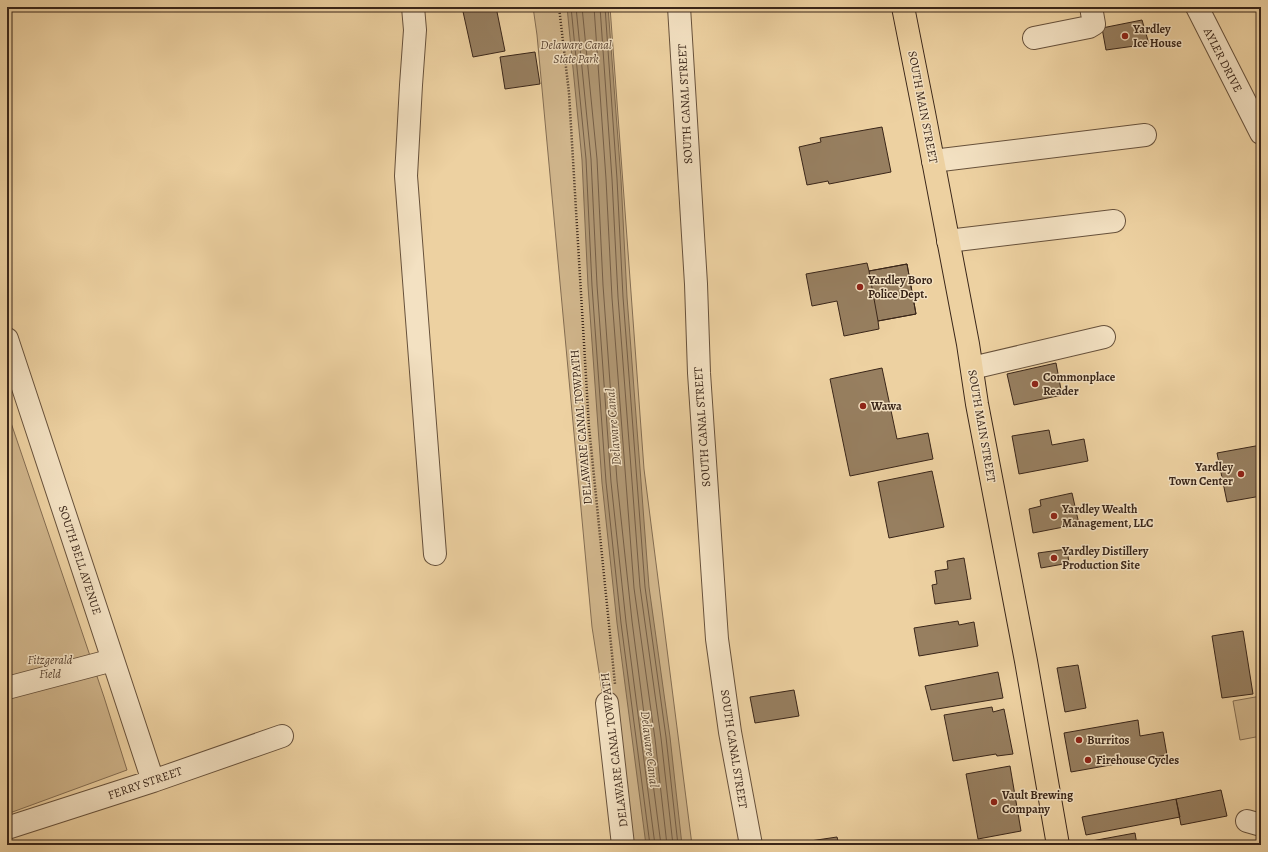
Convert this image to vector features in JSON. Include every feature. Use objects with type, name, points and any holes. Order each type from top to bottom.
[{"type":"main road","name":"SOUTH MAIN STREET","points":[[903,7],[972,368],[1000,531],[1026,661],[1058,845]]},
{"type":"street","points":[[413,7],[415,30],[406,176],[435,554]]},
{"type":"street","name":"SOUTH CANAL STREET","points":[[679,7],[696,284],[698,373],[717,639],[730,732],[751,845]]},
{"type":"street","points":[[1034,38],[1089,28],[1094,24],[1091,7]]},
{"type":"street","name":"AYLER DRIVE","points":[[1197,7],[1261,133]]},
{"type":"street","points":[[933,161],[1144,135]]},
{"type":"street","points":[[948,241],[1114,221]]},
{"type":"street","points":[[972,368],[1104,337]]},
{"type":"street","name":"SOUTH BELL AVENUE","points":[[7,339],[153,781]]},
{"type":"street","points":[[7,688],[113,660]]},
{"type":"street","points":[[611,696],[623,845]]},
{"type":"street","name":"FERRY STREET","points":[[7,828],[153,781],[282,736]]},
{"type":"path","name":"DELAWARE CANAL TOWPATH","points":[[559,7],[569,93],[589,427],[611,696]]},
{"type":"green space","name":"Delaware Canal State Park","points":[[533,7],[610,7],[644,469],[692,845],[626,845],[592,627],[537,35]]},
{"type":"green space","name":"Fitzgerald Field","points":[[7,411],[104,697],[127,770],[7,814]]},
{"type":"green space","points":[[1261,696],[1261,736],[1240,740],[1233,701]]},
{"type":"water","name":"Delaware Canal","points":[[567,7],[608,7],[621,179],[627,297],[649,587],[670,737],[682,845],[646,845],[617,623],[602,483],[588,286],[582,160]]},
{"type":"building","points":[[462,7],[496,7],[505,51],[473,57]]},
{"type":"building","name":"Yardley Ice House","points":[[1142,20],[1149,44],[1106,50],[1102,28]]},
{"type":"building","points":[[535,52],[540,84],[505,89],[500,57]]},
{"type":"building","points":[[882,127],[891,172],[829,184],[828,181],[807,185],[799,147],[821,142],[820,138]]},
{"type":"building","name":"Yardley Boro Police Dept.","points":[[867,263],[869,271],[907,264],[916,314],[878,321],[879,329],[844,336],[837,301],[812,306],[806,274]]},
{"type":"building","points":[[907,264],[916,314],[878,321],[869,271]]},
{"type":"building","name":"Commonplace Reader","points":[[1056,363],[1062,395],[1014,405],[1007,374]]},
{"type":"building","name":"Wawa","points":[[882,368],[897,439],[928,433],[933,459],[850,476],[830,379]]},
{"type":"building","points":[[1049,430],[1052,445],[1084,439],[1088,461],[1019,474],[1012,436]]},
{"type":"building","name":"Yardley Town Center","points":[[1261,445],[1261,496],[1227,502],[1217,453]]},
{"type":"building","points":[[932,471],[944,527],[889,538],[878,482]]},
{"type":"building","name":"Yardley Wealth Management, LLC","points":[[1072,493],[1079,524],[1033,533],[1029,509],[1041,506],[1040,500]]},
{"type":"building","name":"Yardley Distillery Production Site","points":[[1067,549],[1069,563],[1041,568],[1038,553]]},
{"type":"building","points":[[964,558],[971,599],[935,604],[932,585],[937,584],[935,571],[948,569],[947,561]]},
{"type":"building","points":[[958,621],[959,625],[974,622],[978,646],[919,656],[914,628]]},
{"type":"building","points":[[1243,631],[1253,694],[1222,698],[1212,636]]},
{"type":"building","points":[[1078,665],[1086,708],[1065,712],[1057,668]]},
{"type":"building","points":[[998,672],[1003,698],[931,710],[925,686]]},
{"type":"building","points":[[794,690],[799,716],[755,723],[750,697]]},
{"type":"building","points":[[992,707],[993,712],[1004,709],[1013,754],[997,756],[996,754],[953,761],[944,715]]},
{"type":"building","points":[[1138,720],[1140,736],[1163,732],[1167,755],[1071,772],[1064,733]]},
{"type":"building","name":"Vault Brewing Company","points":[[1010,766],[1021,831],[978,839],[966,774]]},
{"type":"building","points":[[1221,790],[1227,816],[1181,825],[1176,799]]},
{"type":"building","points":[[1176,799],[1180,817],[1086,835],[1082,817]]},
{"type":"building","points":[[1135,833],[1137,845],[1086,845],[1086,842]]},
{"type":"building","points":[[837,837],[839,845],[783,845]]},
{"type":"place","name":"Yardley Ice House","points":[[1125,36]]},
{"type":"place","name":"Yardley Boro Police Dept.","points":[[860,287]]},
{"type":"place","name":"Commonplace Reader","points":[[1035,384]]},
{"type":"place","name":"Wawa","points":[[863,406]]},
{"type":"place","name":"Yardley Town Center","points":[[1241,474]]},
{"type":"place","name":"Yardley Wealth Management, LLC","points":[[1054,516]]},
{"type":"place","name":"Yardley Distillery Production Site","points":[[1054,558]]},
{"type":"place","name":"Burritos","points":[[1079,740]]},
{"type":"place","name":"Firehouse Cycles","points":[[1088,760]]},
{"type":"place","name":"Vault Brewing Company","points":[[994,802]]}]
